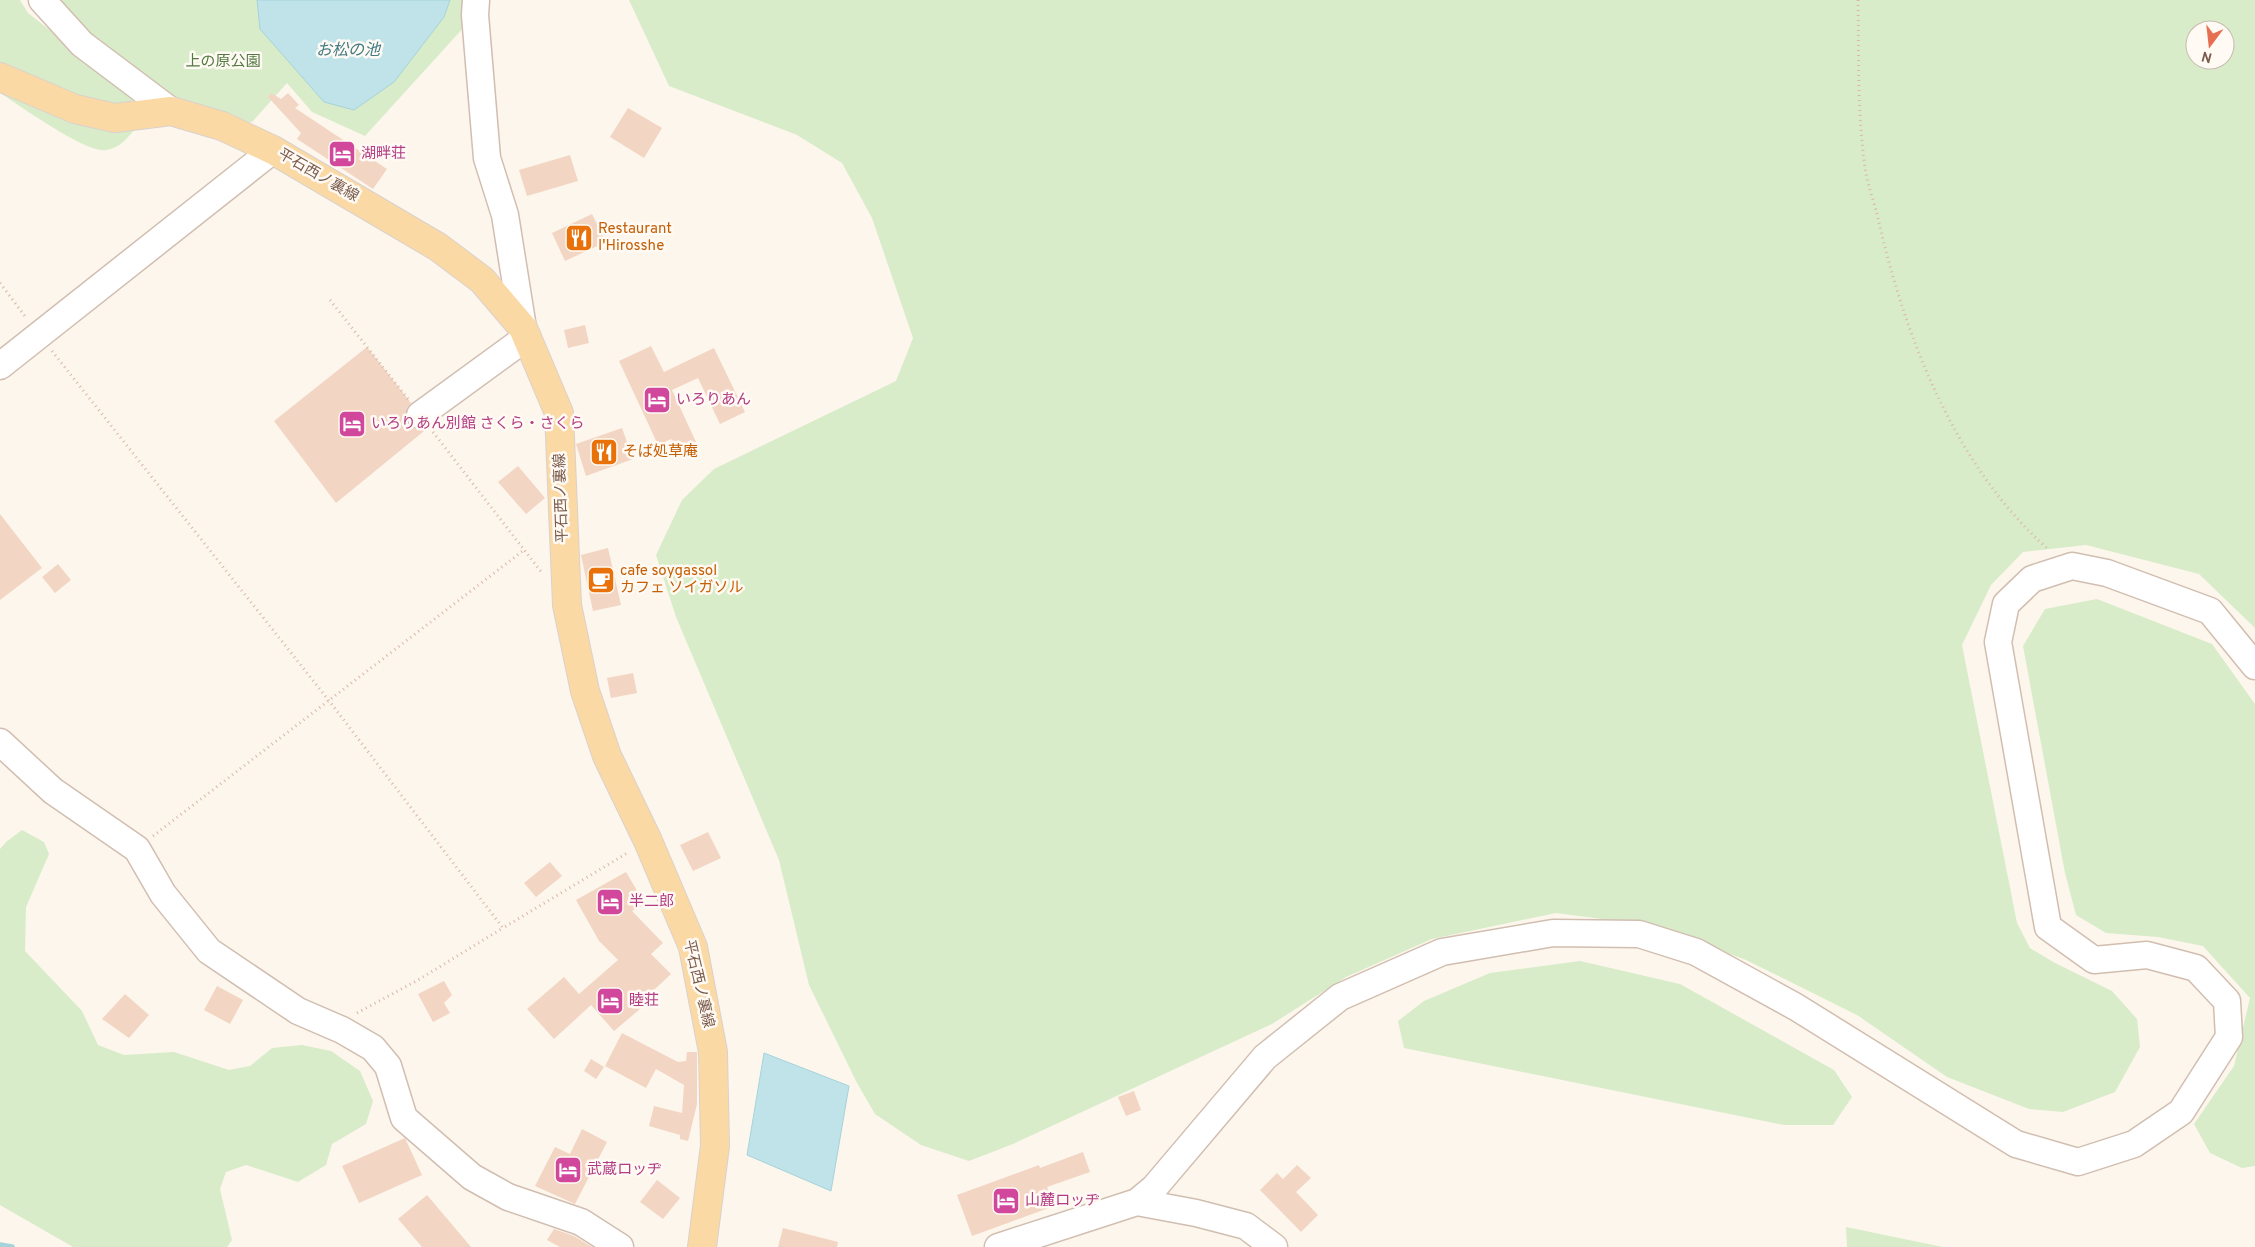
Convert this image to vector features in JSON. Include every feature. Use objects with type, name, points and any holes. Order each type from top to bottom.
[{"type":"main road","name":"平石西ノ裏線","points":[[0,78],[75,109],[115,118],[170,111],[222,126],[273,150],[438,247],[482,280],[525,333],[558,413],[567,605],[585,691],[607,756],[648,841],[693,947],[713,1052],[715,1146],[702,1247]]},
{"type":"street","points":[[42,0],[82,44],[170,111]]},
{"type":"street","points":[[420,415],[525,333],[505,215],[487,158],[475,15],[476,0]]},
{"type":"street","points":[[0,366],[273,150]]},
{"type":"street","points":[[998,1247],[1136,1202],[1154,1188],[1265,1058],[1340,997],[1442,952],[1553,933],[1639,934],[1696,952],[1796,1006],[2016,1144],[2078,1162],[2134,1144],[2181,1112],[2228,1037],[2227,1001],[2196,968],[2147,955],[2094,960],[2048,927],[1998,642],[2006,604],[2032,579],[2072,566],[2108,573],[2210,611],[2255,666]]},
{"type":"street","points":[[0,742],[53,791],[137,848],[163,894],[209,951],[298,1010],[342,1030],[373,1048],[388,1066],[404,1118],[472,1177],[508,1197],[581,1222],[620,1247]]},
{"type":"street","points":[[1136,1202],[1196,1213],[1246,1226],[1274,1247]]},
{"type":"path","points":[[1858,0],[1859,101],[1865,168],[1898,296],[1948,419],[1988,482],[2048,549],[2072,566]]},
{"type":"path","points":[[0,283],[39,335],[330,702],[503,928]]},
{"type":"path","points":[[330,300],[542,574]]},
{"type":"path","points":[[137,848],[330,702],[524,550]]},
{"type":"path","points":[[342,1030],[355,1014],[418,980],[648,841]]},
{"type":"green space","points":[[0,0],[20,0],[28,13],[116,82],[132,98],[134,130],[122,143],[106,150],[84,144],[53,128],[0,93]]},
{"type":"green space","name":"上の原公園","points":[[42,0],[476,0],[475,15],[365,136],[312,112],[287,83],[252,122],[222,126],[171,111]]},
{"type":"green space","points":[[629,0],[2255,0],[2255,628],[2199,574],[2086,545],[2023,552],[1991,585],[1962,645],[2017,923],[2030,948],[2055,963],[2112,991],[2137,1019],[2140,1047],[2115,1092],[2063,1112],[2029,1109],[1947,1077],[1857,1015],[1746,960],[1655,926],[1556,913],[1432,939],[1346,977],[1272,1024],[1013,1144],[969,1161],[921,1145],[875,1114],[857,1083],[809,985],[779,860],[676,617],[656,555],[682,500],[714,469],[896,381],[913,338],[872,218],[842,163],[797,135],[669,86]]},
{"type":"green space","points":[[2097,599],[2212,644],[2255,704],[2255,1166],[2242,1168],[2210,1153],[2194,1124],[2234,1066],[2250,998],[2203,946],[2158,937],[2106,933],[2076,915],[2065,873],[2023,646],[2045,609]]},
{"type":"green space","points":[[22,830],[44,842],[49,854],[26,907],[25,951],[82,1011],[98,1045],[124,1055],[174,1052],[229,1070],[250,1066],[272,1048],[302,1045],[331,1051],[360,1071],[373,1101],[366,1124],[332,1144],[326,1165],[298,1182],[246,1165],[226,1172],[220,1189],[232,1240],[227,1247],[73,1247],[0,1205],[0,849]]},
{"type":"green space","points":[[1580,961],[1680,984],[1834,1070],[1852,1097],[1833,1125],[1784,1125],[1404,1048],[1398,1021],[1424,1001],[1490,973]]},
{"type":"green space","points":[[1846,1227],[1943,1247],[1847,1247]]},
{"type":"water","name":"お松の池","points":[[257,0],[450,0],[444,17],[394,82],[354,110],[324,102],[260,29]]},
{"type":"water","points":[[764,1053],[849,1086],[831,1191],[747,1155]]},
{"type":"building","name":"湖畔荘","points":[[271,93],[281,99],[288,93],[299,105],[295,108],[387,169],[373,189],[297,139],[301,133],[268,97]]},
{"type":"building","points":[[628,108],[662,128],[644,158],[610,137]]},
{"type":"building","points":[[570,155],[578,181],[527,196],[519,170]]},
{"type":"building","name":"Restaurant I'Hirosshe","points":[[592,214],[606,242],[565,261],[552,233]]},
{"type":"building","points":[[585,325],[589,343],[568,348],[564,330]]},
{"type":"building","points":[[651,346],[664,372],[714,348],[745,412],[720,424],[698,378],[672,390],[696,442],[677,451],[671,439],[658,445],[619,361]]},
{"type":"building","name":"いろりあん別館 さくら・さくら","points":[[367,347],[411,403],[407,408],[405,416],[408,424],[421,430],[429,427],[336,503],[274,421]]},
{"type":"building","name":"そば処草庵","points":[[622,428],[633,459],[586,476],[576,444]]},
{"type":"building","points":[[518,466],[545,498],[526,514],[498,482]]},
{"type":"building","points":[[0,514],[42,568],[0,600]]},
{"type":"building","name":"cafe soygassol カフェ ソイガソル","points":[[608,548],[621,605],[593,611],[581,555]]},
{"type":"building","points":[[58,564],[71,580],[55,593],[42,577]]},
{"type":"building","points":[[633,673],[637,693],[611,698],[607,678]]},
{"type":"building","points":[[708,832],[721,858],[693,871],[680,845]]},
{"type":"building","points":[[550,862],[562,876],[536,897],[524,883]]},
{"type":"building","points":[[626,872],[645,904],[632,911],[663,943],[651,954],[671,974],[637,1006],[640,1009],[614,1031],[591,1005],[554,1039],[527,1009],[564,977],[579,994],[618,960],[599,941],[576,900]]},
{"type":"building","points":[[444,981],[452,995],[444,1003],[450,1013],[433,1022],[418,994]]},
{"type":"building","points":[[217,986],[243,1000],[230,1024],[204,1010]]},
{"type":"building","points":[[125,994],[149,1015],[129,1038],[102,1019]]},
{"type":"building","points":[[622,1033],[678,1062],[686,1061],[687,1052],[697,1052],[697,1104],[688,1141],[680,1139],[680,1135],[649,1126],[654,1106],[682,1113],[684,1085],[656,1069],[646,1088],[605,1066]]},
{"type":"building","points":[[591,1059],[604,1067],[596,1079],[584,1071]]},
{"type":"building","points":[[1134,1091],[1141,1110],[1126,1116],[1118,1097]]},
{"type":"building","name":"武蔵ロッヂ","points":[[582,1129],[607,1142],[575,1204],[535,1186],[555,1147],[570,1154]]},
{"type":"building","points":[[405,1138],[422,1175],[359,1203],[342,1166]]},
{"type":"building","name":"山麓ロッヂ","points":[[1083,1152],[1090,1172],[1047,1187],[1054,1206],[972,1236],[957,1195],[1039,1165],[1040,1168]]},
{"type":"building","points":[[1297,1165],[1311,1178],[1296,1192],[1318,1215],[1301,1232],[1260,1190],[1277,1173],[1283,1179]]},
{"type":"building","points":[[657,1180],[680,1198],[663,1219],[640,1202]]},
{"type":"building","points":[[427,1195],[471,1247],[422,1247],[398,1219]]},
{"type":"building","points":[[783,1228],[838,1242],[837,1247],[778,1247]]},
{"type":"building","points":[[554,1229],[574,1236],[592,1247],[560,1247],[547,1240]]},
{"type":"waterway","points":[[0,1245],[12,1247]]},
{"type":"place","name":"湖畔荘","points":[[342,154]]},
{"type":"place","name":"Restaurant I'Hirosshe","points":[[579,238]]},
{"type":"place","name":"いろりあん","points":[[657,400]]},
{"type":"place","name":"いろりあん別館 さくら・さくら","points":[[352,424]]},
{"type":"place","name":"そば処草庵","points":[[604,452]]},
{"type":"place","name":"cafe soygassol カフェ ソイガソル","points":[[601,580]]},
{"type":"place","name":"半二郎","points":[[610,902]]},
{"type":"place","name":"睦荘","points":[[610,1001]]},
{"type":"place","name":"武蔵ロッヂ","points":[[568,1170]]},
{"type":"place","name":"山麓ロッヂ","points":[[1006,1201]]}]
